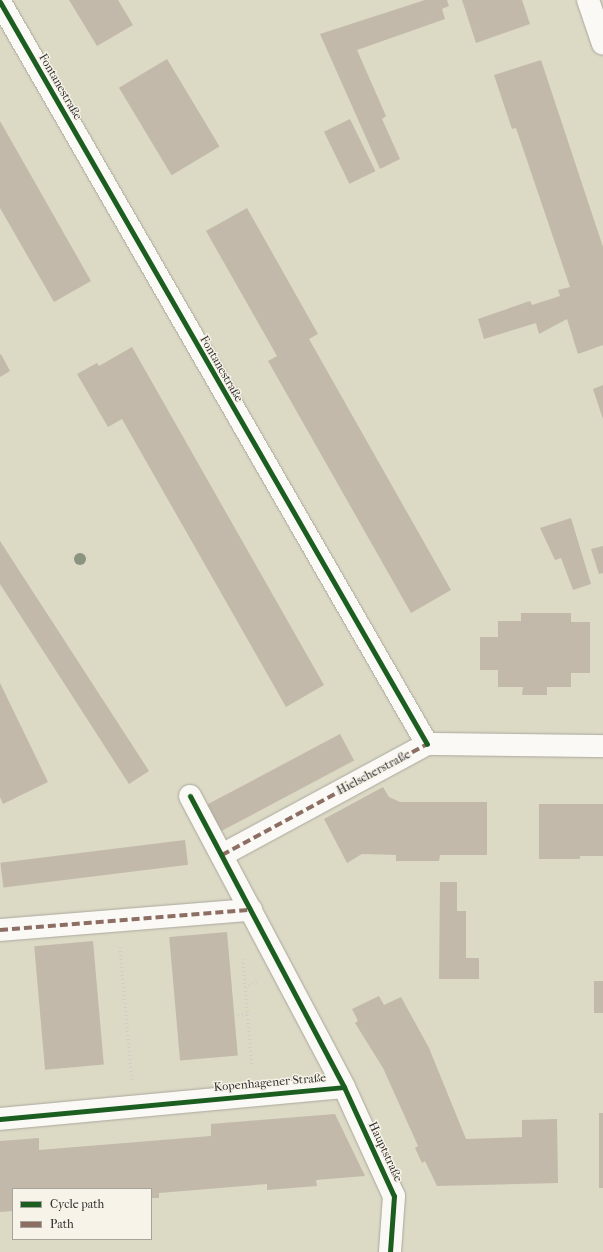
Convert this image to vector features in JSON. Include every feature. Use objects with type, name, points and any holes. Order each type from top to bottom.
[{"type":"street","points":[[588,0],[603,44]]},
{"type":"street","name":"Fontanestraße","points":[[0,2],[427,744]]},
{"type":"street","name":"Hielscherstraße","points":[[222,855],[427,744],[603,746]]},
{"type":"street","points":[[0,930],[251,910],[190,796]]},
{"type":"street","name":"Kopenhagener Straße","points":[[0,1119],[254,1094],[344,1087],[251,910]]},
{"type":"street","name":"Hauptstraße","points":[[344,1087],[394,1196],[390,1252]]},
{"type":"path","points":[[117,921],[134,1106]]},
{"type":"path","points":[[243,957],[254,1094]]},
{"type":"path","points":[[234,1015],[248,1014]]},
{"type":"building","points":[[69,0],[118,0],[133,25],[97,46]]},
{"type":"building","points":[[425,0],[447,0],[449,6],[442,9],[445,19],[357,50],[386,116],[382,119],[400,159],[380,169],[320,34]]},
{"type":"building","points":[[462,0],[522,0],[530,24],[476,43]]},
{"type":"building","points":[[167,59],[220,146],[172,175],[119,88]]},
{"type":"building","points":[[541,60],[603,247],[603,345],[578,354],[567,319],[539,334],[536,323],[484,339],[478,319],[530,301],[532,305],[560,296],[558,290],[570,287],[516,128],[512,129],[494,75]]},
{"type":"building","points":[[350,119],[375,171],[349,184],[324,132]]},
{"type":"building","points":[[0,121],[91,281],[54,302],[0,208]]},
{"type":"building","points":[[247,208],[318,334],[309,339],[451,590],[411,613],[268,361],[277,356],[206,231]]},
{"type":"building","points":[[132,347],[324,685],[286,707],[122,419],[108,427],[77,374],[97,363],[99,366]]},
{"type":"building","points":[[1,354],[10,371],[0,377],[0,355]]},
{"type":"building","points":[[603,385],[603,419],[593,389]]},
{"type":"building","points":[[571,518],[591,584],[573,590],[561,558],[555,560],[540,528]]},
{"type":"building","points":[[0,541],[149,771],[129,784],[0,584]]},
{"type":"building","points":[[603,546],[603,573],[599,574],[591,549]]},
{"type":"building","points":[[521,613],[571,613],[571,622],[590,622],[590,673],[571,673],[571,687],[547,687],[547,695],[522,695],[523,687],[498,687],[498,670],[480,670],[480,637],[498,637],[498,621],[521,621]]},
{"type":"building","points":[[0,683],[48,782],[3,804],[0,797]]},
{"type":"building","points":[[340,734],[354,760],[220,832],[206,805]]},
{"type":"building","points":[[383,787],[389,797],[400,802],[487,802],[487,855],[440,855],[439,861],[396,861],[396,855],[362,854],[347,863],[324,819]]},
{"type":"building","points":[[539,804],[603,804],[603,856],[580,856],[580,859],[539,859]]},
{"type":"building","points":[[185,840],[188,865],[3,887],[0,863]]},
{"type":"building","points":[[440,882],[457,882],[457,911],[466,911],[466,958],[479,958],[479,979],[439,979]]},
{"type":"building","points":[[227,932],[238,1056],[180,1061],[169,937]]},
{"type":"building","points":[[93,941],[104,1065],[45,1070],[34,946]]},
{"type":"building","points":[[594,981],[603,981],[603,1013],[594,1013]]},
{"type":"building","points":[[379,996],[384,1005],[401,997],[429,1048],[466,1139],[522,1137],[522,1120],[557,1119],[558,1183],[437,1186],[425,1161],[422,1163],[415,1148],[418,1146],[383,1068],[355,1023],[358,1021],[352,1009]]},
{"type":"building","points":[[599,1113],[603,1113],[603,1188],[599,1188]]},
{"type":"building","points":[[335,1114],[365,1176],[316,1180],[317,1186],[267,1190],[267,1184],[159,1193],[159,1198],[152,1198],[152,1188],[12,1188],[12,1211],[0,1212],[0,1141],[39,1138],[39,1150],[211,1136],[211,1124]]},
{"type":"marked path","points":[[222,855],[427,744]]},
{"type":"marked path","points":[[0,930],[251,910]]},
{"type":"cycle path","points":[[0,2],[427,744]]},
{"type":"cycle path","points":[[190,796],[344,1087],[394,1196],[390,1252]]},
{"type":"cycle path","points":[[0,1119],[344,1087]]}]
